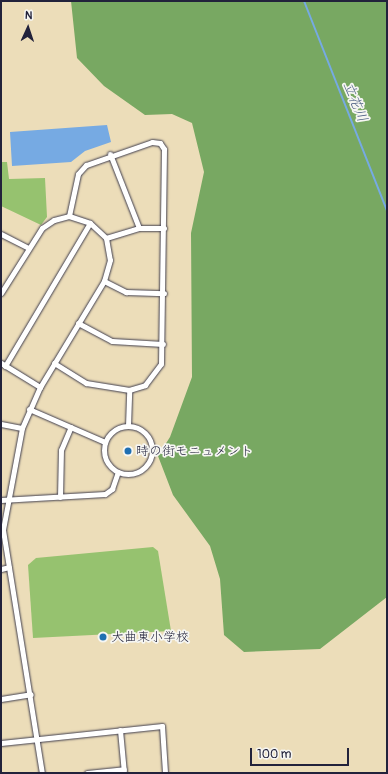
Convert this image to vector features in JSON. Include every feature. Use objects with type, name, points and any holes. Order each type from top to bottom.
[{"type":"street","points":[[54,363],[86,383],[128,390],[145,385],[161,364],[164,293],[164,149],[152,142],[110,154],[86,165],[78,174],[69,216]]},
{"type":"street","points":[[110,154],[139,228]]},
{"type":"street","points":[[1,293],[42,228],[54,220],[69,216],[90,222],[106,238],[110,260],[104,281],[54,363],[29,409],[22,428],[4,500],[2,530],[39,739],[42,773]]},
{"type":"street","points":[[40,387],[3,365],[90,222]]},
{"type":"street","points":[[106,238],[139,228],[164,228]]},
{"type":"street","points":[[1,234],[28,248]]},
{"type":"street","points":[[104,281],[126,292],[164,293]]},
{"type":"street","points":[[78,323],[112,341],[163,344]]},
{"type":"street","points":[[128,390],[128,426]]},
{"type":"street","points":[[29,409],[105,442]]},
{"type":"street","points":[[1,424],[22,428]]},
{"type":"street","points":[[128,426],[148,437],[150,460],[133,474],[118,472],[104,456],[105,442],[114,430],[128,426]]},
{"type":"street","points":[[60,497],[61,450],[71,427]]},
{"type":"street","points":[[4,500],[105,494],[112,489],[118,472]]},
{"type":"street","points":[[1,568],[9,567]]},
{"type":"street","points":[[1,699],[31,694]]},
{"type":"street","points":[[1,743],[162,726],[165,773]]},
{"type":"street","points":[[88,773],[124,771],[120,730]]},
{"type":"green space","points":[[71,1],[387,1],[387,597],[320,649],[244,652],[224,635],[220,579],[210,546],[173,495],[158,456],[170,437],[192,377],[191,233],[204,172],[192,123],[172,114],[145,115],[104,86],[77,58]]},
{"type":"green space","points":[[1,162],[7,162],[9,179],[45,178],[47,217],[41,225],[1,206]]},
{"type":"green space","points":[[153,547],[158,551],[171,631],[33,638],[28,565],[36,558]]},
{"type":"water","points":[[107,125],[111,142],[85,151],[71,162],[12,166],[10,132]]},
{"type":"waterway","name":"立花川","points":[[304,1],[387,211]]},
{"type":"place","name":"時の街モニュメント","points":[[128,451]]},
{"type":"place","name":"大曲東小学校","points":[[103,637]]}]
